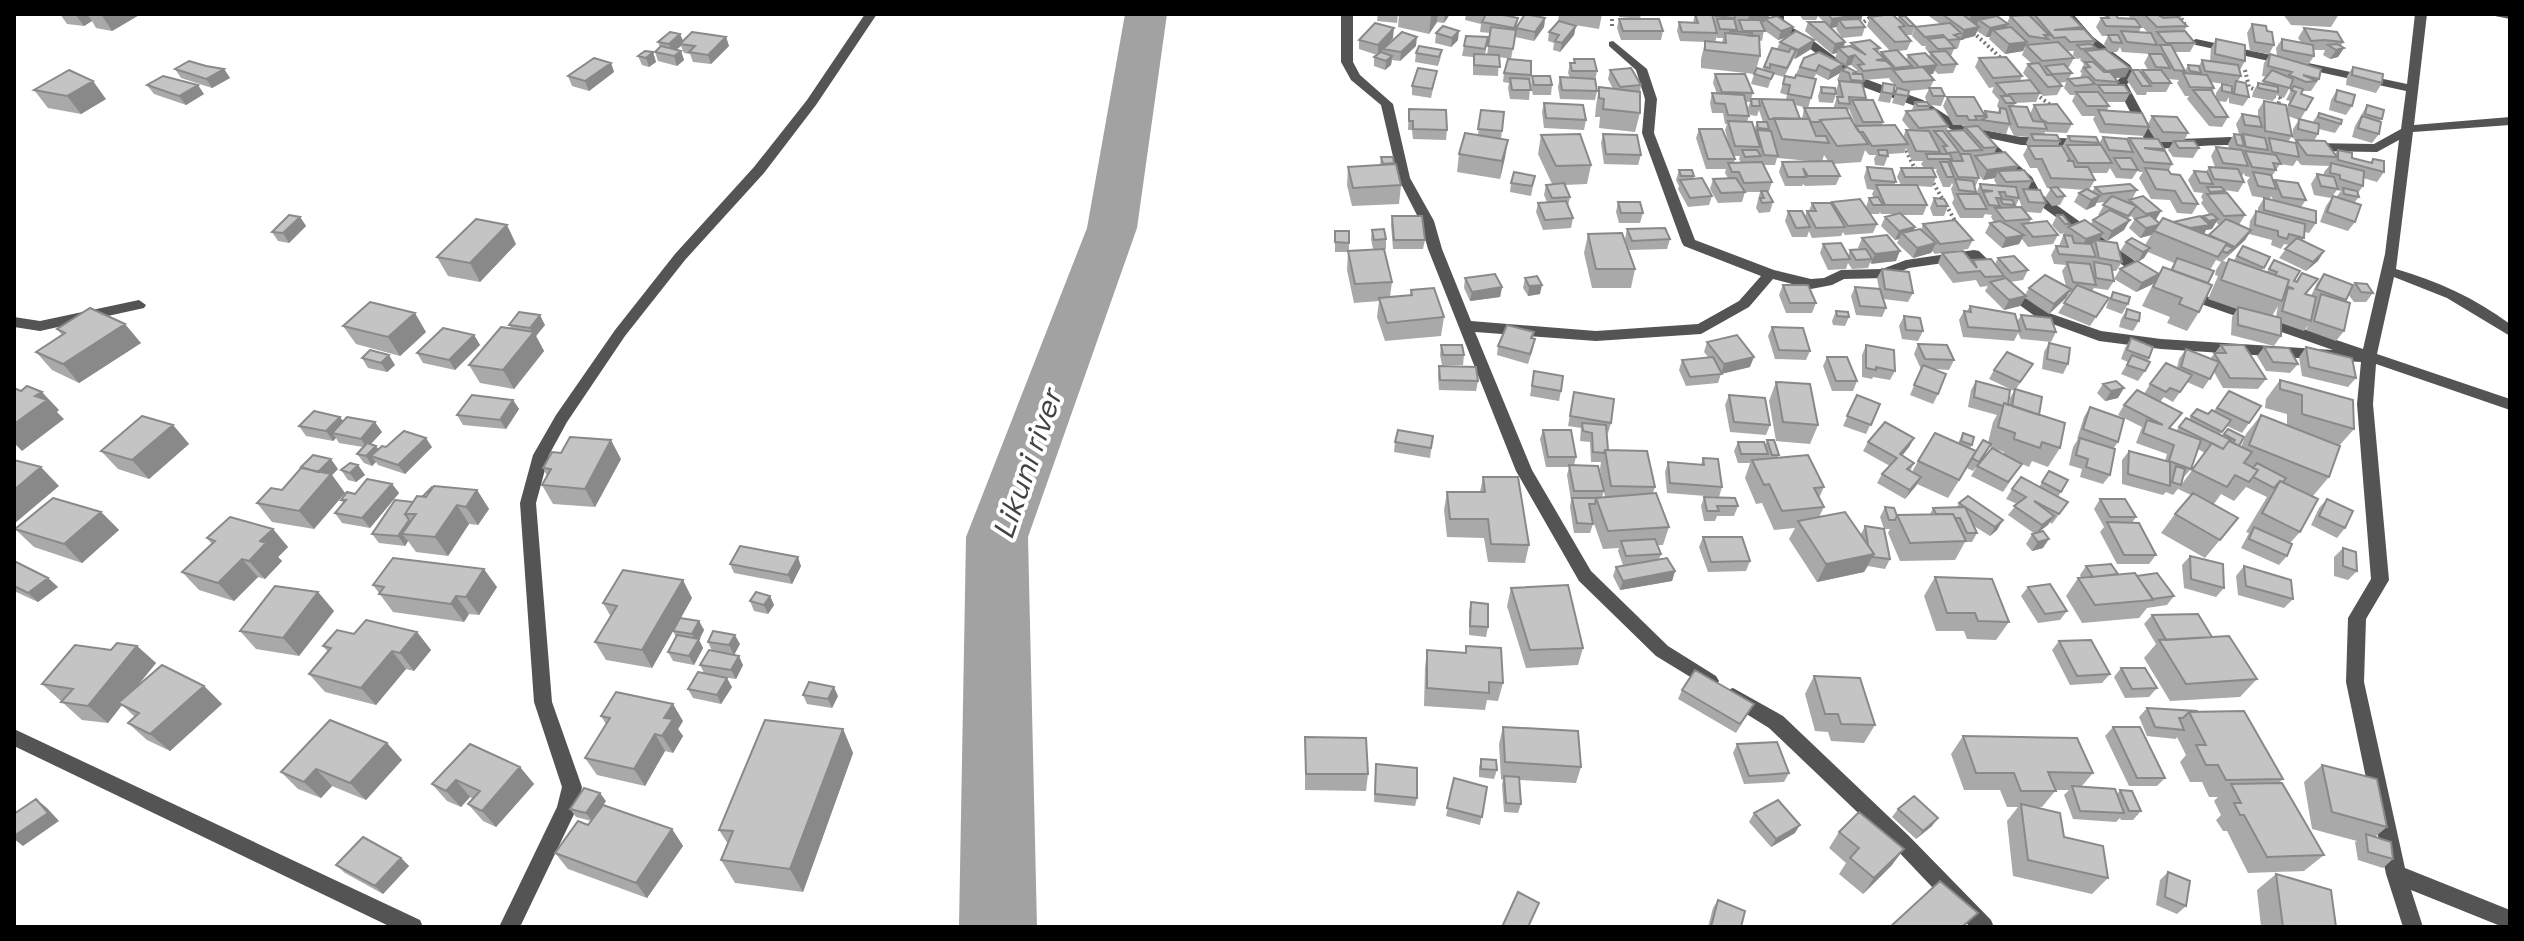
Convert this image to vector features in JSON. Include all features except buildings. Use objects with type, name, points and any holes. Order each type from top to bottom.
[{"type":"street","points":[[509,927],[567,808],[572,787],[543,702],[528,503],[541,455],[561,419],[620,333],[680,257],[759,170],[812,102],[871,14]]},
{"type":"street","points":[[1347,14],[1347,62],[1355,77],[1387,104],[1404,178],[1427,221],[1435,249],[1524,471],[1585,576],[1662,651],[1776,722],[1901,841],[1984,927]]},
{"type":"street","points":[[1778,14],[1778,24],[1803,38],[1859,81],[1919,103],[1948,123],[1974,133],[2021,141],[2094,142]]},
{"type":"street","points":[[2067,14],[2089,39],[2126,68],[2130,75],[2121,83],[2154,145]]},
{"type":"street","points":[[2413,927],[2396,874],[2355,682],[2357,618],[2380,580],[2365,404],[2369,357],[2388,271],[2409,129],[2421,14]]},
{"type":"street","points":[[2499,14],[2510,16]]},
{"type":"street","points":[[2196,42],[2413,89]]},
{"type":"street","points":[[1613,44],[1641,69],[1651,99],[1648,133],[1689,243],[1770,274],[1811,284],[1827,282],[1841,275],[1884,273],[1906,264],[1974,254],[2019,298],[2044,316],[2099,336],[2161,344],[2369,357]]},
{"type":"street","points":[[2294,148],[2377,148],[2409,129],[2510,121]]},
{"type":"street","points":[[1974,133],[2027,180],[2036,196],[2156,282]]},
{"type":"street","points":[[2127,143],[2154,145],[2230,141],[2269,146]]},
{"type":"street","points":[[2388,271],[2429,282],[2489,314],[2510,331]]},
{"type":"street","points":[[1467,326],[1596,336],[1701,329],[1744,304],[1770,274]]},
{"type":"street","points":[[2170,288],[2510,405]]},
{"type":"street","points":[[14,322],[40,326],[139,305]]},
{"type":"street","points":[[14,737],[413,927]]},
{"type":"street","points":[[2396,874],[2510,920]]},
{"type":"path","points":[[1852,26],[1888,14]]},
{"type":"path","points":[[1966,26],[2011,68]]},
{"type":"path","points":[[2243,53],[2249,87],[2280,98],[2277,110],[2282,116]]},
{"type":"path","points":[[2028,87],[2094,142]]},
{"type":"path","points":[[1898,136],[1914,167],[1931,178],[1974,254]]},
{"type":"waterway","name":"Likuni river","points":[[998,927],[997,537],[1112,228],[1146,14]]}]
